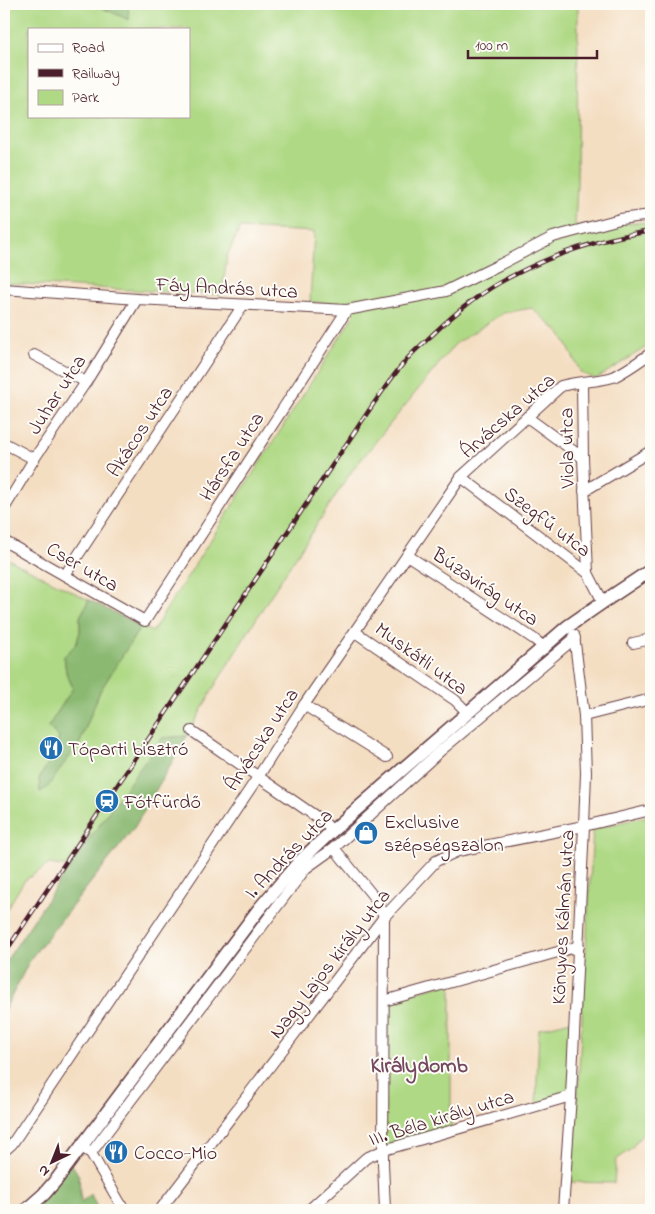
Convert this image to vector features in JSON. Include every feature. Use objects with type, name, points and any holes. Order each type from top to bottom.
[{"type":"main road","name":"I. András utca","points":[[86,1150],[259,909],[299,862],[568,627],[651,570]]},
{"type":"main road","points":[[26,1210],[86,1150]]},
{"type":"street","name":"Fáy András utca","points":[[5,291],[243,306],[346,310],[446,291],[553,237],[620,219],[651,215]]},
{"type":"street","name":"Juhar utca","points":[[4,509],[137,299]]},
{"type":"street","name":"Akácos utca","points":[[65,575],[243,306]]},
{"type":"street","name":"Hársfa utca","points":[[145,621],[346,310]]},
{"type":"street","name":"Árvácska utca","points":[[4,1151],[12,1144],[258,777],[304,705],[461,478],[562,386],[614,376],[651,353]]},
{"type":"street","points":[[34,355],[86,382]]},
{"type":"street","name":"Viola utca","points":[[582,383],[588,573]]},
{"type":"street","points":[[527,417],[583,458]]},
{"type":"street","points":[[4,443],[34,459]]},
{"type":"street","points":[[584,491],[651,451]]},
{"type":"street","name":"Szegfű utca","points":[[461,478],[588,573],[603,602]]},
{"type":"street","name":"Cser utca","points":[[4,541],[145,621]]},
{"type":"street","name":"Búzavirág utca","points":[[408,555],[534,639],[544,648]]},
{"type":"street","name":"Könyves Kálmán utca","points":[[563,1210],[579,946],[586,773],[584,716],[575,638],[568,627]]},
{"type":"street","name":"Muskátli utca","points":[[356,632],[454,700],[468,713]]},
{"type":"street","name":"I. András utca","points":[[86,1150],[306,868],[334,848],[439,752],[575,638]]},
{"type":"street","points":[[632,643],[651,638]]},
{"type":"street","points":[[584,716],[651,699]]},
{"type":"street","points":[[304,705],[387,757]]},
{"type":"street","points":[[192,731],[324,822],[332,832]]},
{"type":"street","name":"Nagy Lajos király utca","points":[[160,1210],[384,917],[436,861],[458,851],[584,826],[651,810]]},
{"type":"street","points":[[334,848],[378,902],[384,917],[385,1210]]},
{"type":"street","points":[[384,1001],[579,946]]},
{"type":"street","name":"III. Béla király utca","points":[[309,1210],[366,1158],[384,1150],[571,1096]]},
{"type":"street","points":[[86,1150],[124,1210]]},
{"type":"green space","points":[[4,4],[93,4],[129,19],[128,4],[578,4],[575,226],[651,222],[651,344],[596,379],[581,373],[562,335],[532,308],[503,313],[455,344],[351,472],[271,595],[217,682],[187,736],[162,738],[69,867],[49,864],[24,881],[4,914],[4,557],[89,600],[80,617],[80,632],[76,644],[64,656],[66,672],[73,688],[48,727],[59,737],[57,747],[39,779],[41,791],[79,745],[100,691],[141,626],[152,632],[354,315],[346,305],[310,302],[314,232],[240,228],[227,256],[222,295],[4,283]]},
{"type":"green space","points":[[93,4],[128,4],[129,20]]},
{"type":"green space","points":[[89,600],[141,626],[100,691],[79,745],[47,788],[40,792],[39,779],[57,747],[59,737],[48,727],[73,688],[66,672],[64,656],[76,644],[80,632],[80,617]]},
{"type":"green space","points":[[187,736],[134,828],[31,958],[4,1011],[4,964],[69,867],[162,738]]},
{"type":"green space","points":[[651,815],[651,1123],[630,1150],[616,1160],[614,1183],[569,1182],[576,1120],[593,829]]},
{"type":"green space","points":[[451,982],[451,1131],[384,1150],[384,1001]]},
{"type":"green space","points":[[575,1020],[571,1096],[536,1106],[539,1029]]},
{"type":"green space","points":[[71,1163],[79,1176],[81,1202],[91,1194],[98,1210],[30,1210]]},
{"type":"railway","points":[[4,954],[374,403],[409,357],[469,304],[489,289],[510,277],[544,261],[579,248],[614,238],[651,231]]},
{"type":"place","name":"Tóparti bisztró","points":[[51,748]]},
{"type":"place","name":"Fótfürdő","points":[[107,801]]},
{"type":"place","name":"Exclusive szépségszalon","points":[[366,833]]},
{"type":"place","name":"Cocco-Mio","points":[[116,1152]]},
{"type":"district","name":"Királydomb","points":[[419,1065]]}]
